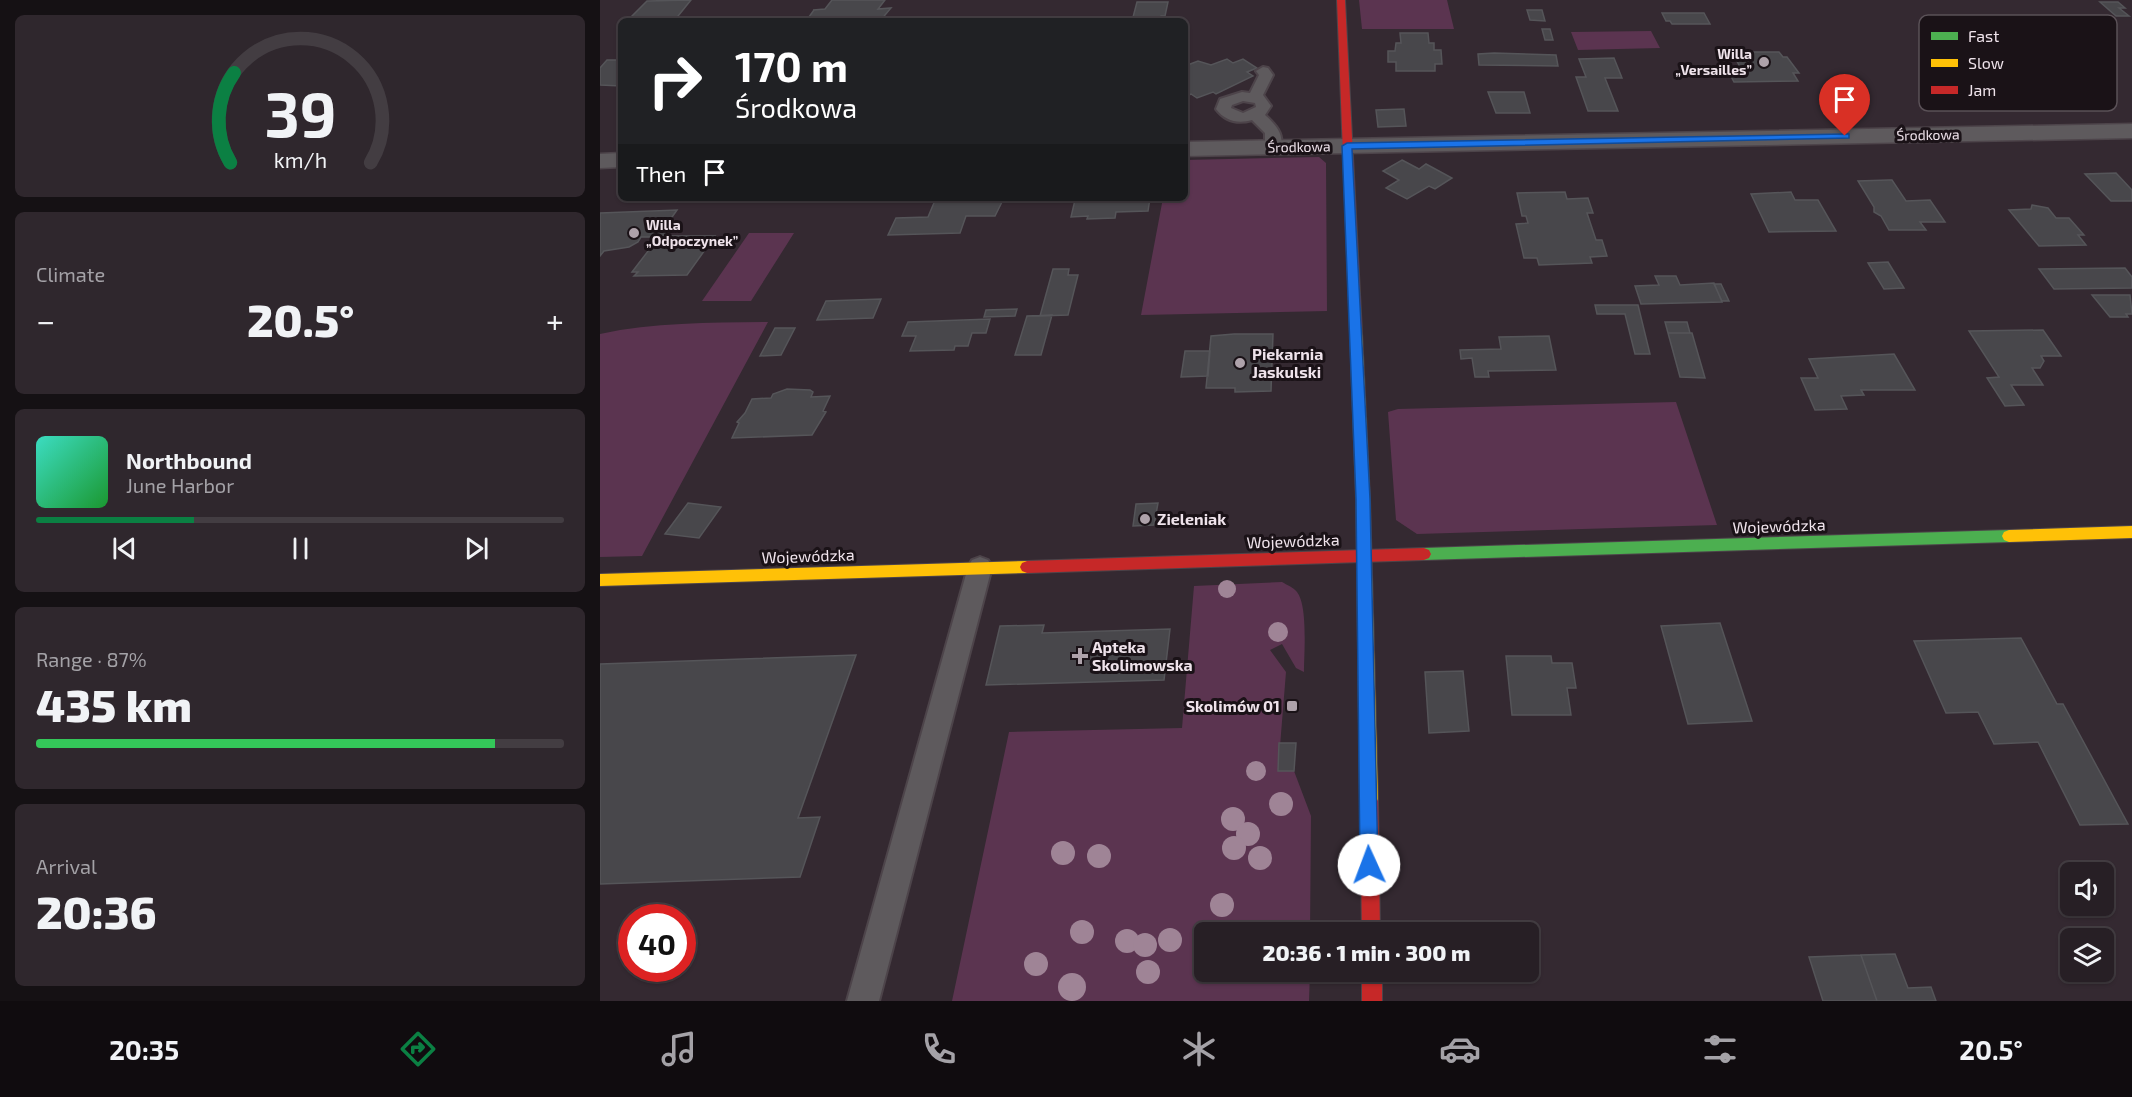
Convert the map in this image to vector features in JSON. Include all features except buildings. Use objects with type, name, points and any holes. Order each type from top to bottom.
[{"type":"street","points":[[1341,0],[1364,555],[1371,922]]},
{"type":"street","name":"Środkowa","points":[[1188,150],[2132,131]]},
{"type":"street","points":[[600,161],[618,160]]},
{"type":"street","name":"Wojewódzka","points":[[600,580],[2132,532]]},
{"type":"street","points":[[1372,982],[1372,1001]]},
{"type":"lane","points":[[1255,97],[1266,75],[1263,71]]},
{"type":"lane","points":[[1236,97],[1260,99],[1264,106],[1255,115],[1235,117],[1223,109],[1225,102],[1236,97]]},
{"type":"lane","points":[[1255,115],[1270,127],[1275,141],[1273,148]]},
{"type":"lane","points":[[863,1001],[980,567]]},
{"type":"shaded area","points":[[1359,0],[1447,0],[1454,29],[1362,29]]},
{"type":"shaded area","points":[[1651,31],[1660,48],[1578,50],[1571,32]]},
{"type":"shaded area","points":[[1319,157],[1326,163],[1327,311],[1141,315],[1162,201],[1188,201],[1188,160]]},
{"type":"shaded area","points":[[749,233],[794,233],[751,301],[702,301]]},
{"type":"shaded area","points":[[768,322],[642,556],[600,557],[600,334],[662,325]]},
{"type":"shaded area","points":[[1676,402],[1717,525],[1417,534],[1396,520],[1388,412],[1398,409]]},
{"type":"shaded area","points":[[1282,582],[1297,592],[1304,618],[1304,672],[1296,668],[1282,644],[1270,650],[1286,672],[1278,771],[1294,771],[1311,816],[1310,922],[1194,922],[1194,982],[1310,982],[1309,1001],[952,1001],[1009,732],[1182,728],[1194,586]]},
{"type":"traffic: fast","points":[[1424,554],[2009,536]]},
{"type":"traffic: slow","points":[[1356,333],[1363,499],[1369,801]]},
{"type":"traffic: slow","points":[[2009,536],[2132,532]]},
{"type":"traffic: slow","points":[[600,580],[1027,567]]},
{"type":"traffic: jam","points":[[1341,0],[1356,333]]},
{"type":"traffic: jam","points":[[1027,567],[1424,554]]},
{"type":"traffic: jam","points":[[1369,801],[1371,922]]},
{"type":"traffic: jam","points":[[1372,982],[1372,1001]]},
{"type":"place","name":"Willa „Versailles”","points":[[1764,62]]},
{"type":"place","name":"Willa „Odpoczynek”","points":[[634,233]]},
{"type":"place","name":"Piekarnia Jaskulski","points":[[1240,363]]},
{"type":"place","name":"Zieleniak","points":[[1145,519]]},
{"type":"place","name":"Apteka Skolimowska","points":[[1080,656]]},
{"type":"place","name":"Skolimów 01","points":[[1292,706]]},
{"type":"route","points":[[1369,865],[1363,499],[1347,146],[1845,136]]}]
